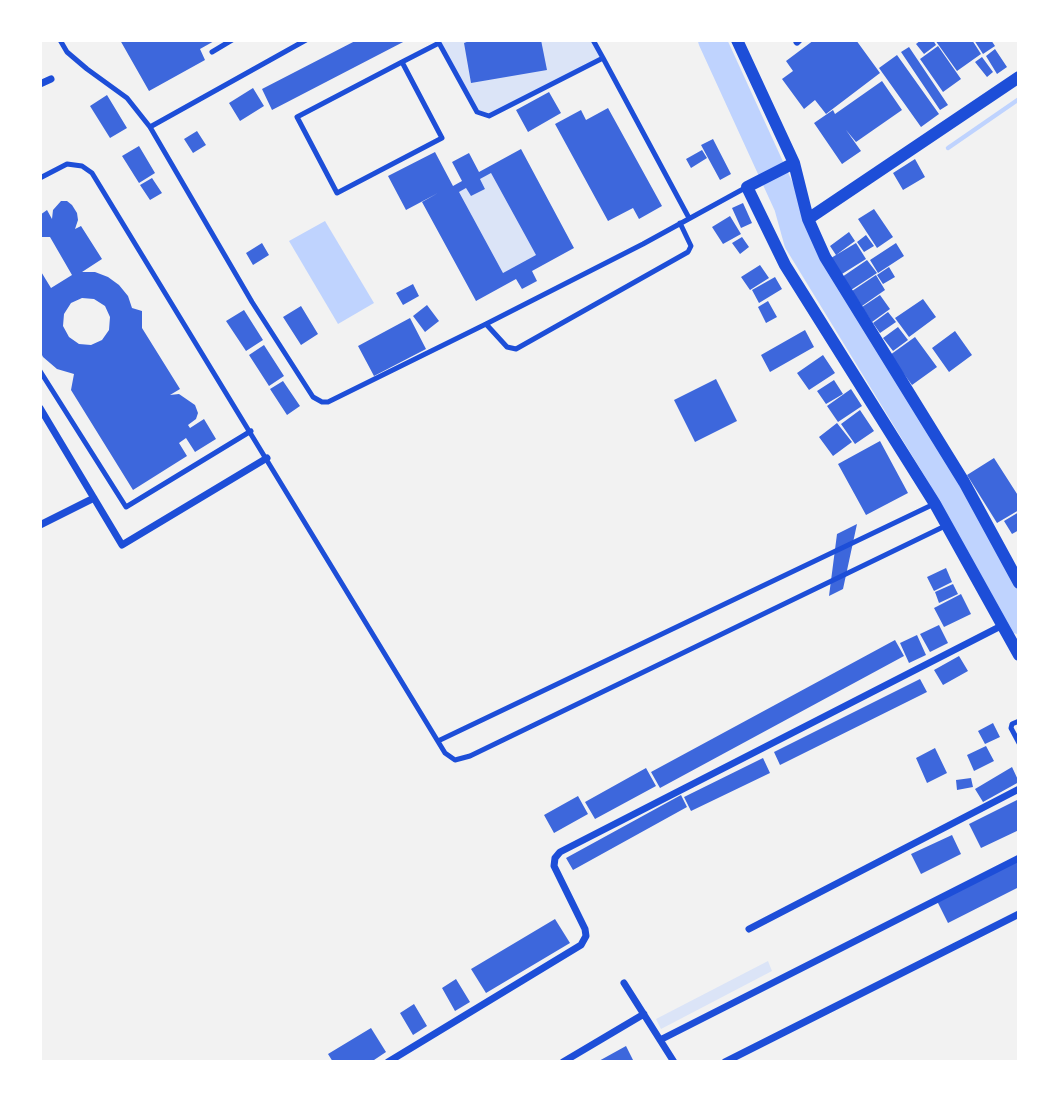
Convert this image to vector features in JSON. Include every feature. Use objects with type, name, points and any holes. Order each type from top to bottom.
[{"type":"street","points":[[737,40],[825,257],[964,482],[1019,583]]},
{"type":"street","points":[[808,219],[1019,76]]},
{"type":"street","points":[[40,84],[51,79]]},
{"type":"street","points":[[789,165],[752,185],[785,265],[935,504],[1019,655]]},
{"type":"street","points":[[40,408],[122,545],[267,458]]},
{"type":"street","points":[[40,526],[94,498]]},
{"type":"street","points":[[388,1062],[581,944],[586,936],[585,929],[554,866],[555,858],[560,852],[1003,625]]},
{"type":"street","points":[[749,929],[1019,789]]},
{"type":"street","points":[[660,1040],[1019,858]]},
{"type":"street","points":[[725,1062],[1019,914]]},
{"type":"street","points":[[624,984],[674,1062]]},
{"type":"street","points":[[563,1062],[644,1014]]},
{"type":"lane","points":[[60,40],[67,52],[127,98],[150,127],[251,302],[313,397],[319,401],[328,402],[486,324],[752,185]]},
{"type":"lane","points":[[212,52],[232,40]]},
{"type":"lane","points":[[150,127],[306,40]]},
{"type":"lane","points":[[593,40],[689,218]]},
{"type":"lane","points":[[402,62],[442,138],[337,193],[297,117],[438,42],[477,112],[484,116],[494,115],[603,58]]},
{"type":"lane","points":[[40,178],[67,164],[82,166],[92,173],[445,753],[455,760],[470,756],[947,525]]},
{"type":"lane","points":[[486,324],[507,347],[516,349],[688,252],[691,246],[680,223]]},
{"type":"lane","points":[[40,371],[126,507],[251,432]]},
{"type":"lane","points":[[438,741],[935,504]]},
{"type":"lane","points":[[1019,721],[1012,724],[1011,728],[1019,743]]},
{"type":"shaded area","points":[[437,40],[593,40],[603,58],[494,115],[477,112]]},
{"type":"shaded area","points":[[491,173],[536,255],[503,273],[459,192],[466,188],[471,196],[485,189],[480,179]]},
{"type":"shaded area","points":[[768,961],[772,971],[661,1029],[656,1019]]},
{"type":"water","points":[[325,221],[374,303],[338,324],[289,241]]},
{"type":"building","points":[[120,40],[216,40],[200,49],[205,60],[149,91]]},
{"type":"building","points":[[357,40],[407,40],[272,110],[262,89]]},
{"type":"building","points":[[472,40],[541,40],[547,70],[471,83],[464,43]]},
{"type":"building","points":[[814,40],[856,40],[880,73],[826,114],[815,100],[804,109],[782,79],[793,71],[786,61]]},
{"type":"building","points":[[921,40],[933,40],[936,45],[924,54],[916,44]]},
{"type":"building","points":[[935,40],[972,40],[981,54],[957,71]]},
{"type":"building","points":[[974,40],[991,40],[995,46],[983,54]]},
{"type":"building","points":[[938,46],[961,79],[943,92],[920,59]]},
{"type":"building","points":[[909,47],[948,105],[940,110],[901,52]]},
{"type":"building","points":[[995,49],[1007,67],[997,74],[986,56]]},
{"type":"building","points":[[897,55],[939,114],[921,127],[879,68]]},
{"type":"building","points":[[982,57],[993,72],[987,77],[975,62]]},
{"type":"building","points":[[882,81],[902,110],[856,142],[846,130],[861,151],[842,164],[814,123],[833,110],[835,114]]},
{"type":"building","points":[[253,88],[264,106],[240,121],[229,103]]},
{"type":"building","points":[[549,92],[561,113],[528,132],[516,110]]},
{"type":"building","points":[[107,95],[127,128],[110,138],[90,106]]},
{"type":"building","points":[[608,108],[662,206],[639,219],[633,208],[608,221],[555,124],[581,110],[586,120]]},
{"type":"building","points":[[197,131],[206,145],[193,153],[184,139]]},
{"type":"building","points":[[713,139],[731,174],[720,180],[701,145]]},
{"type":"building","points":[[139,146],[155,173],[139,183],[122,156]]},
{"type":"building","points":[[521,149],[574,248],[532,271],[537,281],[522,289],[516,279],[476,301],[422,202],[438,193],[406,210],[388,176],[435,152],[453,186],[462,181],[452,162],[469,153],[479,172]],"holes":[[[491,173],[536,255],[503,273],[459,192],[466,188],[471,196],[485,189],[480,179]]]},
{"type":"building","points":[[702,150],[707,158],[691,168],[686,159]]},
{"type":"building","points":[[915,159],[925,177],[903,190],[893,173]]},
{"type":"building","points":[[152,178],[162,193],[150,200],[140,185]]},
{"type":"building","points":[[61,201],[72,205],[78,220],[75,229],[81,226],[102,259],[82,272],[95,272],[108,277],[128,296],[132,308],[142,311],[142,328],[180,389],[170,395],[179,394],[195,405],[198,413],[196,419],[188,425],[190,428],[204,419],[216,439],[195,452],[186,438],[179,443],[187,456],[133,490],[71,390],[74,374],[57,369],[40,351],[40,270],[51,288],[72,275],[50,237],[40,237],[40,215],[47,210],[52,219],[53,210]],"holes":[[[82,298],[94,299],[105,306],[110,317],[109,330],[102,340],[91,345],[79,344],[69,337],[63,326],[64,314],[71,303]]]},
{"type":"building","points":[[743,203],[752,223],[741,228],[732,208]]},
{"type":"building","points":[[874,209],[893,237],[877,248],[858,219]]},
{"type":"building","points":[[730,216],[741,234],[723,244],[712,227]]},
{"type":"building","points":[[849,232],[855,241],[836,255],[830,246]]},
{"type":"building","points":[[866,235],[874,246],[864,252],[857,242]]},
{"type":"building","points":[[742,237],[749,247],[740,254],[732,243]]},
{"type":"building","points":[[262,243],[269,255],[253,265],[246,253]]},
{"type":"building","points":[[856,243],[866,259],[842,274],[831,258]]},
{"type":"building","points":[[896,243],[904,256],[878,273],[870,260]]},
{"type":"building","points":[[867,260],[877,273],[851,290],[842,277]]},
{"type":"building","points":[[760,265],[769,278],[750,290],[741,277]]},
{"type":"building","points":[[889,267],[895,277],[883,284],[877,275]]},
{"type":"building","points":[[876,275],[885,290],[862,306],[852,291]]},
{"type":"building","points":[[775,277],[782,289],[759,303],[752,290]]},
{"type":"building","points":[[413,284],[419,296],[403,305],[396,293]]},
{"type":"building","points":[[880,295],[890,309],[872,322],[862,307]]},
{"type":"building","points":[[923,299],[936,317],[909,337],[895,318]]},
{"type":"building","points":[[768,301],[777,317],[766,323],[758,307]]},
{"type":"building","points":[[427,305],[439,321],[425,332],[413,316]]},
{"type":"building","points":[[301,306],[318,334],[301,345],[283,317]]},
{"type":"building","points":[[244,310],[263,340],[246,351],[226,321]]},
{"type":"building","points":[[888,312],[896,322],[880,333],[873,323]]},
{"type":"building","points":[[410,318],[426,349],[374,376],[358,346]]},
{"type":"building","points":[[898,327],[908,340],[893,351],[883,338]]},
{"type":"building","points":[[805,330],[814,347],[770,372],[761,355]]},
{"type":"building","points":[[955,331],[972,355],[949,372],[932,348]]},
{"type":"building","points":[[915,337],[937,367],[912,385],[890,355]]},
{"type":"building","points":[[264,345],[284,376],[269,386],[249,355]]},
{"type":"building","points":[[823,355],[835,373],[809,390],[797,373]]},
{"type":"building","points":[[716,379],[737,421],[695,442],[674,400]]},
{"type":"building","points":[[834,380],[843,394],[826,404],[817,391]]},
{"type":"building","points":[[283,381],[300,406],[287,415],[270,389]]},
{"type":"building","points":[[851,389],[862,406],[838,422],[827,406]]},
{"type":"building","points":[[860,410],[874,431],[855,444],[841,424]]},
{"type":"building","points":[[837,423],[852,442],[833,456],[819,437]]},
{"type":"building","points":[[880,441],[908,493],[866,515],[838,464]]},
{"type":"building","points":[[994,458],[1019,497],[1019,510],[997,523],[967,475]]},
{"type":"building","points":[[1019,512],[1019,530],[1012,534],[1004,521]]},
{"type":"building","points":[[857,524],[843,589],[829,596],[837,534]]},
{"type":"building","points":[[946,568],[952,582],[934,591],[927,577]]},
{"type":"building","points":[[953,584],[958,594],[939,603],[935,592]]},
{"type":"building","points":[[961,594],[971,614],[944,627],[934,608]]},
{"type":"building","points":[[939,625],[948,643],[930,652],[920,634]]},
{"type":"building","points":[[917,635],[926,655],[909,663],[900,643]]},
{"type":"building","points":[[895,640],[904,656],[660,788],[651,772]]},
{"type":"building","points":[[959,656],[968,671],[943,685],[934,670]]},
{"type":"building","points":[[920,679],[927,692],[780,765],[774,752]]},
{"type":"building","points":[[993,723],[1000,737],[985,744],[978,731]]},
{"type":"building","points":[[986,746],[994,761],[974,771],[967,755]]},
{"type":"building","points":[[935,748],[947,773],[927,783],[916,758]]},
{"type":"building","points":[[763,758],[770,773],[691,811],[684,797]]},
{"type":"building","points":[[1012,767],[1019,782],[983,802],[975,789]]},
{"type":"building","points":[[646,768],[656,786],[595,819],[585,802]]},
{"type":"building","points":[[971,778],[973,787],[957,790],[956,780]]},
{"type":"building","points":[[681,795],[687,807],[573,870],[566,858]]},
{"type":"building","points":[[578,796],[588,814],[554,833],[544,815]]},
{"type":"building","points":[[1019,799],[1019,830],[981,848],[969,824]]},
{"type":"building","points":[[952,835],[961,854],[921,874],[911,854]]},
{"type":"building","points":[[1019,859],[1019,887],[948,923],[937,901]]},
{"type":"building","points":[[555,919],[570,943],[486,993],[471,969]]},
{"type":"building","points":[[456,979],[470,1002],[455,1011],[442,988]]},
{"type":"building","points":[[414,1004],[427,1026],[413,1035],[400,1013]]},
{"type":"building","points":[[371,1028],[386,1052],[371,1062],[333,1062],[328,1054]]},
{"type":"building","points":[[626,1046],[634,1062],[597,1062]]},
{"type":"waterway","points":[[712,40],[788,206],[798,242],[941,476],[1019,620]]},
{"type":"waterway","points":[[948,148],[1019,99]]}]
